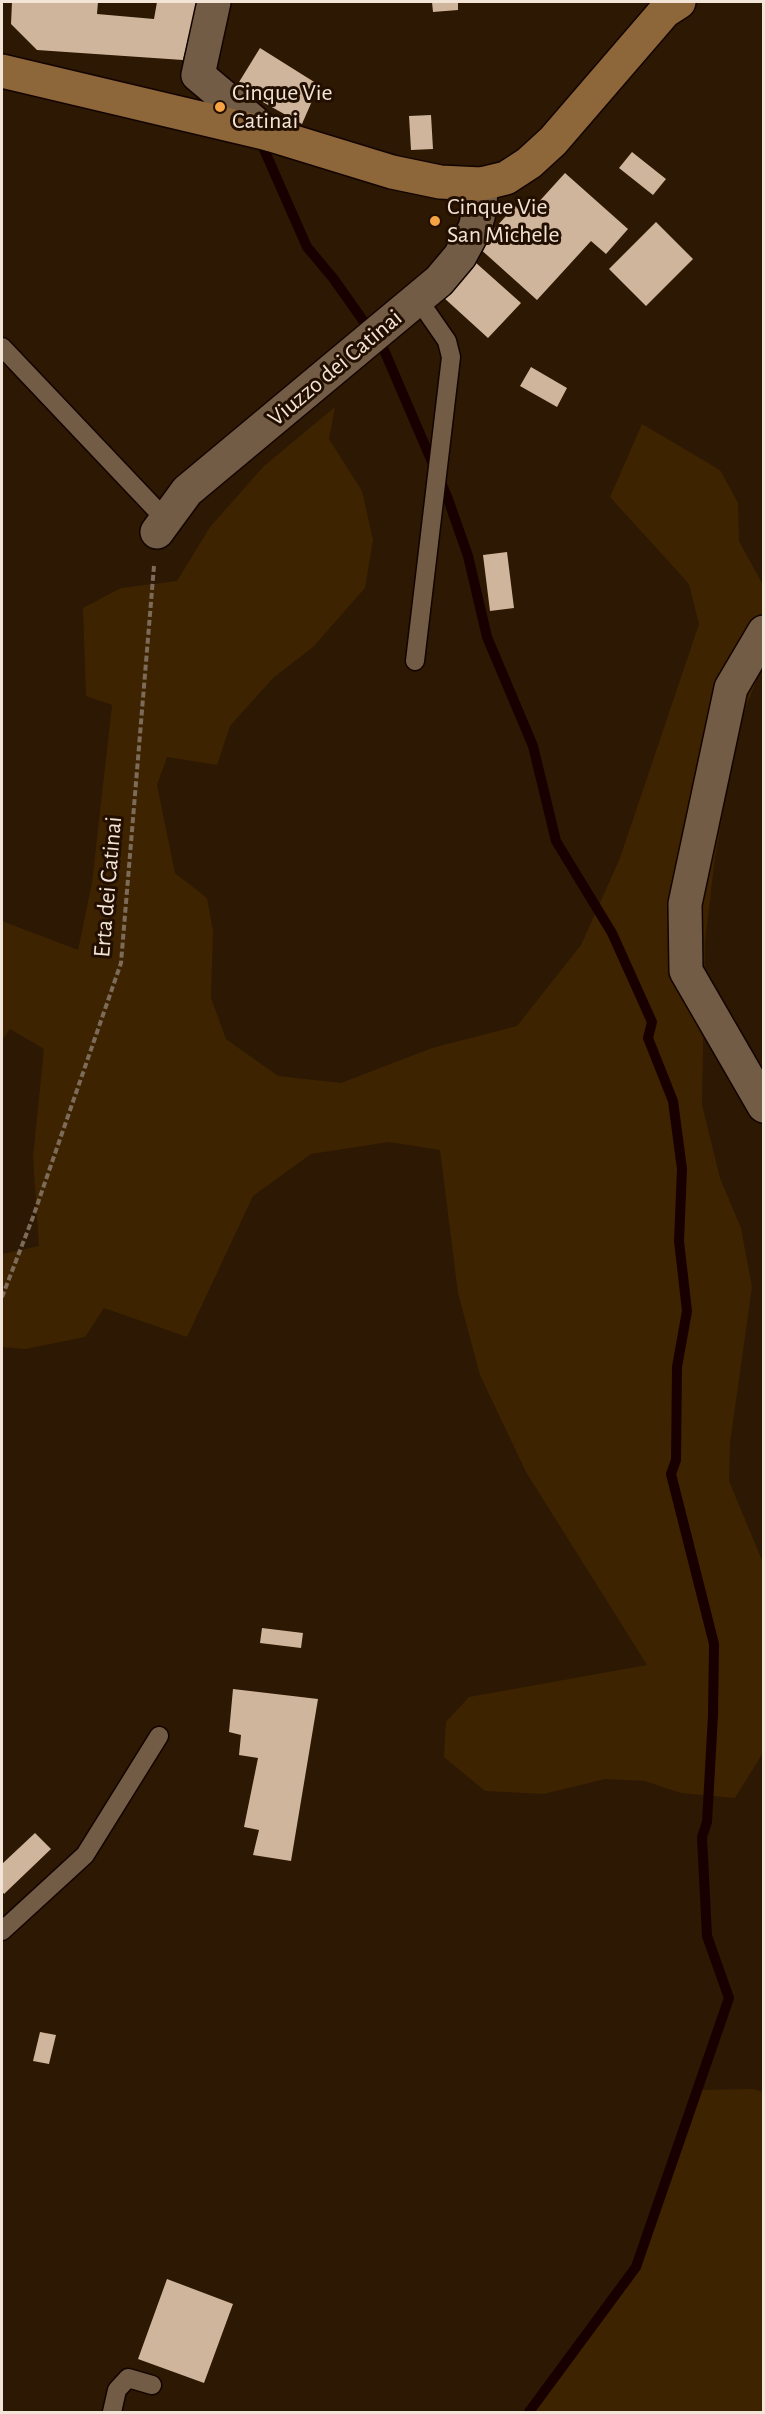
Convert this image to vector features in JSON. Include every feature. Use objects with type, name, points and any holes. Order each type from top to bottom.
[{"type":"street","points":[[214,2],[198,75],[268,134]]},
{"type":"street","points":[[2,71],[268,134],[392,172],[440,182],[481,184],[506,178],[529,163],[552,141],[664,11],[679,2]]},
{"type":"street","name":"Viuzzo dei Catinai","points":[[161,526],[187,491],[439,281],[460,256],[475,228],[481,184]]},
{"type":"street","points":[[764,632],[730,688],[685,904],[686,971],[764,1107]]},
{"type":"lane","points":[[415,661],[451,357],[447,341],[418,299]]},
{"type":"lane","points":[[2,347],[161,526]]},
{"type":"lane","points":[[2,1931],[85,1855],[159,1736]]},
{"type":"lane","points":[[112,2412],[117,2390],[128,2378],[152,2385]]},
{"type":"path","name":"Erta dei Catinai","points":[[2,1297],[33,1217],[121,963],[161,526]]},
{"type":"shaded area","points":[[335,407],[329,439],[362,491],[373,540],[365,588],[313,647],[273,678],[230,726],[217,765],[167,757],[157,785],[175,873],[207,898],[213,931],[211,998],[226,1039],[278,1076],[341,1083],[432,1048],[517,1026],[581,945],[620,858],[699,624],[689,584],[610,497],[642,424],[720,470],[738,503],[739,541],[763,585],[763,665],[739,723],[715,857],[705,942],[702,1105],[720,1178],[741,1228],[752,1287],[730,1443],[729,1481],[764,1565],[763,1753],[735,1798],[681,1793],[645,1781],[605,1779],[544,1794],[485,1791],[444,1757],[446,1722],[469,1697],[647,1665],[526,1472],[480,1375],[458,1293],[440,1150],[389,1142],[311,1154],[253,1196],[187,1337],[104,1308],[85,1337],[25,1349],[2,1347],[2,1254],[39,1246],[33,1157],[44,1049],[10,1029],[2,1040],[2,921],[78,950],[92,883],[112,705],[86,696],[83,608],[121,588],[177,581],[210,527],[264,466]]},
{"type":"shaded area","points":[[753,2089],[764,2092],[763,2412],[529,2412],[636,2267],[698,2090]]},
{"type":"building","points":[[12,2],[98,2],[97,14],[154,19],[157,2],[197,2],[183,60],[37,50],[11,24]]},
{"type":"building","points":[[432,2],[458,2],[458,10],[433,12]]},
{"type":"building","points":[[260,48],[319,85],[302,124],[236,87]]},
{"type":"building","points":[[431,115],[433,149],[411,150],[409,116]]},
{"type":"building","points":[[632,152],[666,179],[653,195],[619,168]]},
{"type":"building","points":[[565,173],[628,229],[606,254],[591,241],[537,300],[478,247],[515,206],[526,216]]},
{"type":"building","points":[[656,222],[693,259],[646,306],[609,269]]},
{"type":"building","points":[[475,262],[521,303],[488,338],[443,297]]},
{"type":"building","points":[[531,367],[567,388],[557,407],[520,386]]},
{"type":"building","points":[[507,552],[514,608],[490,611],[483,555]]},
{"type":"building","points":[[262,1628],[303,1633],[301,1648],[260,1643]]},
{"type":"building","points":[[233,1689],[318,1699],[291,1861],[253,1855],[259,1830],[244,1827],[258,1758],[239,1755],[241,1735],[229,1732]]},
{"type":"building","points":[[35,1833],[51,1849],[4,1894],[2,1864]]},
{"type":"building","points":[[40,2032],[56,2035],[49,2064],[33,2061]]},
{"type":"building","points":[[167,2279],[233,2304],[204,2383],[138,2359]]},
{"type":"waterway","points":[[259,138],[307,247],[333,278],[384,350],[448,499],[468,556],[487,637],[533,746],[556,841],[612,933],[652,1022],[648,1038],[673,1101],[682,1169],[679,1241],[687,1311],[677,1367],[676,1460],[671,1474],[714,1644],[707,1822],[702,1837],[707,1936],[729,1998],[636,2267],[529,2412]]},
{"type":"place","name":"Cinque Vie Catinai","points":[[220,107]]},
{"type":"place","name":"Cinque Vie San Michele","points":[[435,221]]}]
